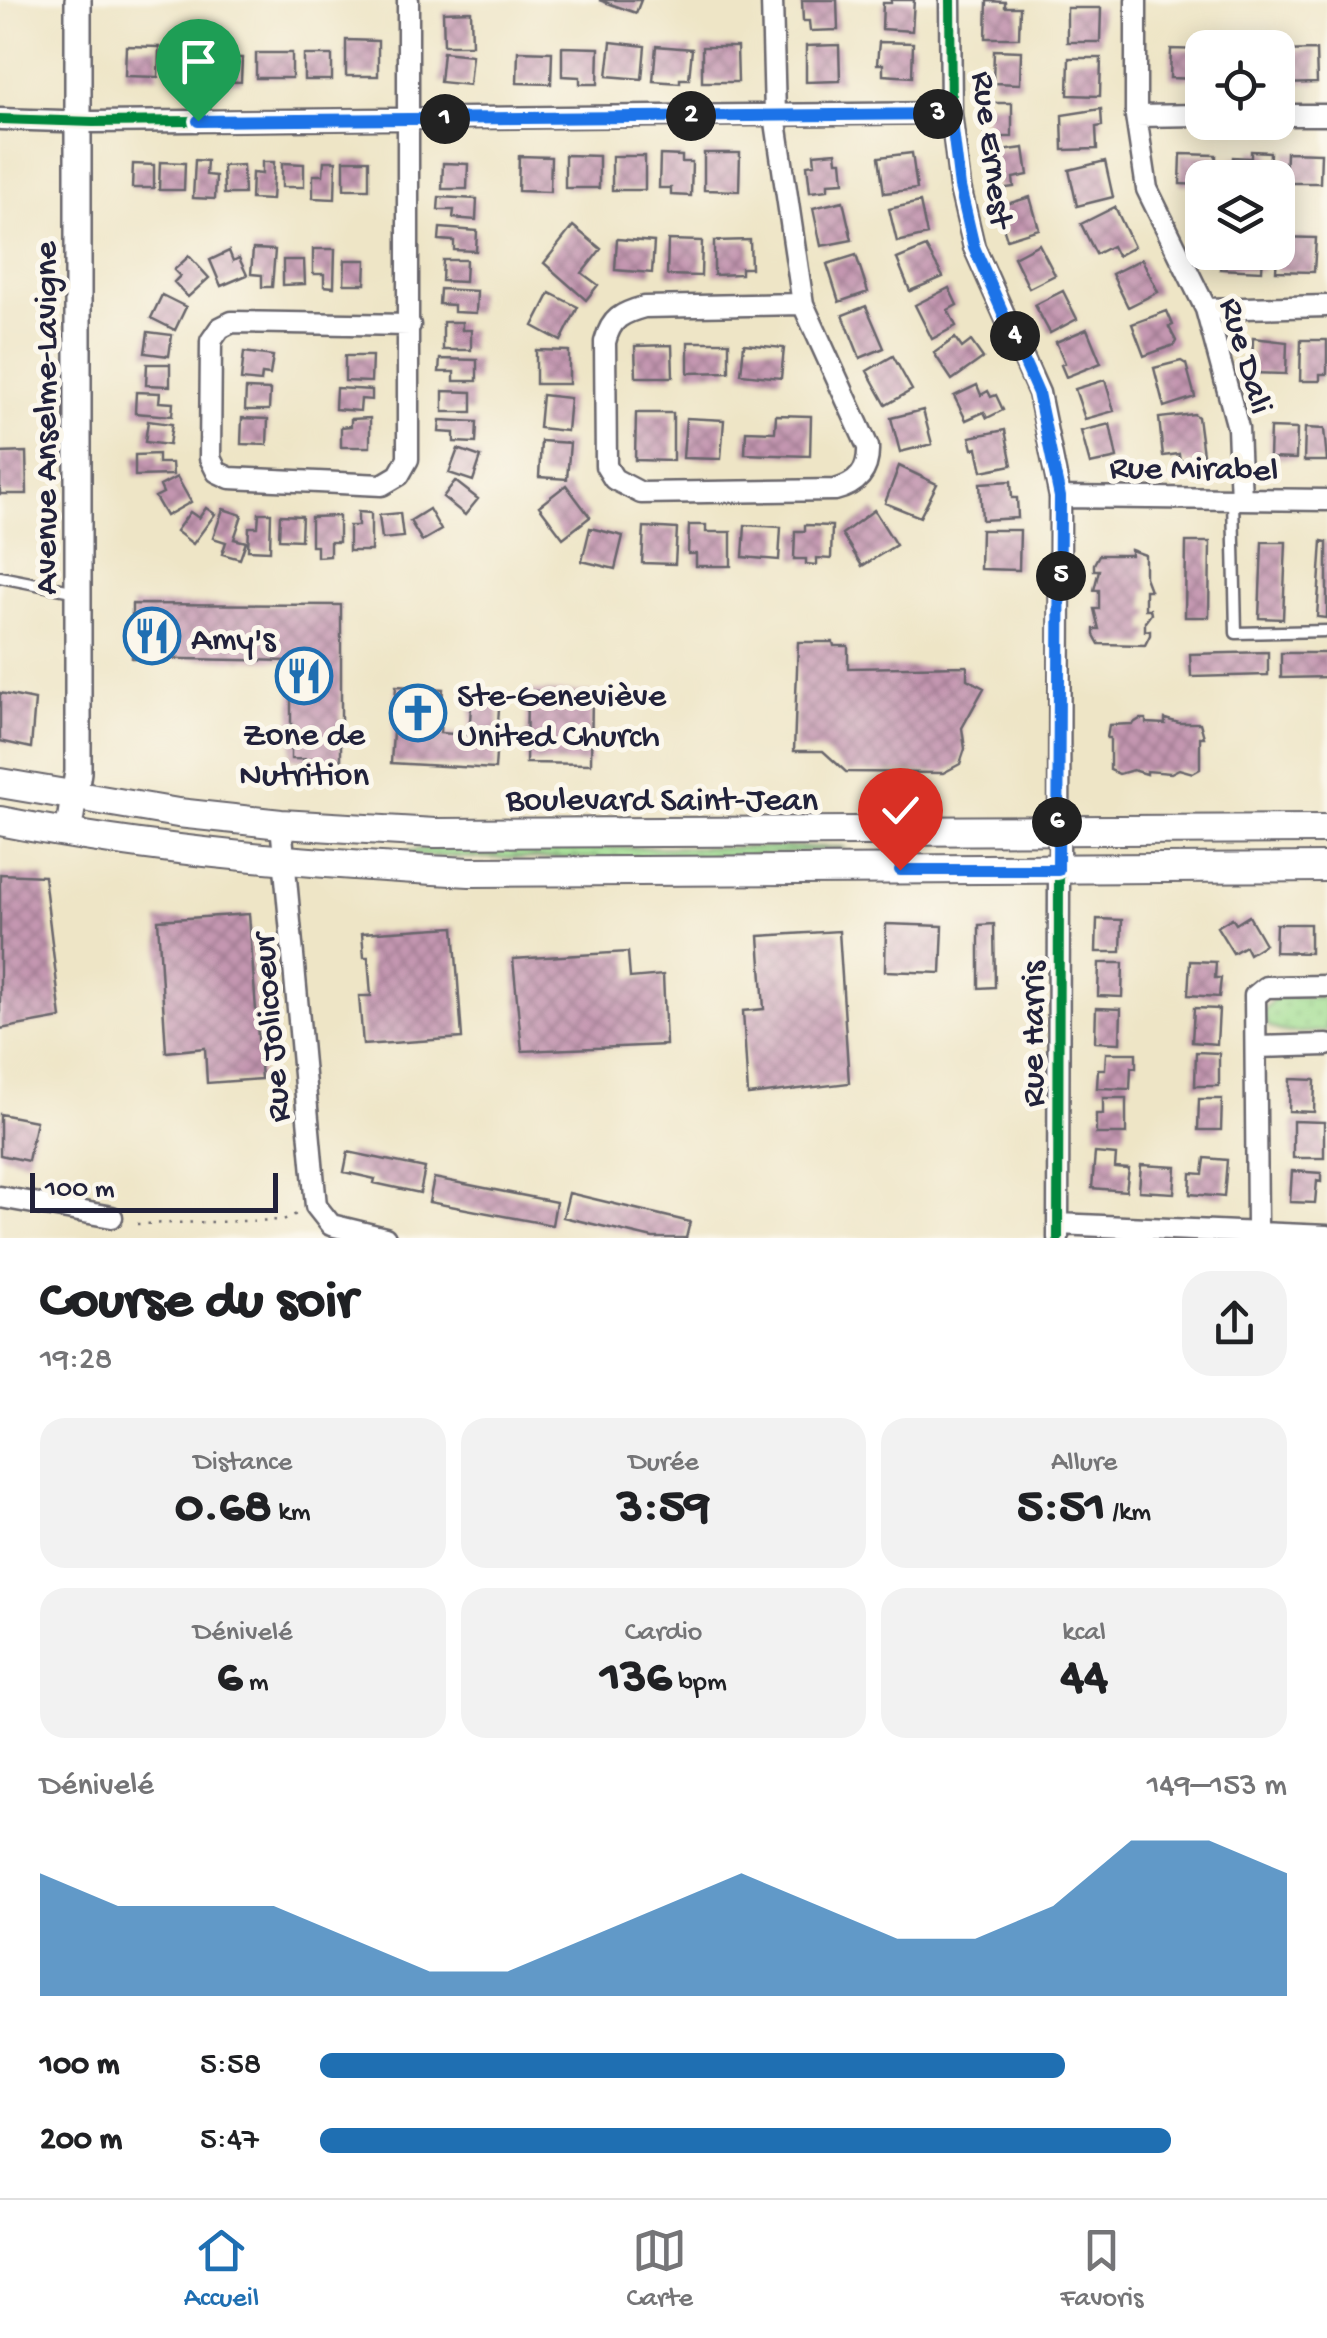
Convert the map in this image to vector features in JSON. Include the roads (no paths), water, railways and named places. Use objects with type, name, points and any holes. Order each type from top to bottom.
[{"type":"main road","name":"Boulevard Saint-Jean","points":[[0,783],[74,797],[281,824],[494,836],[1327,829]]},
{"type":"main road","points":[[0,821],[68,834],[286,862],[516,872],[1327,867]]},
{"type":"street","name":"Avenue Anselme-Lavigne","points":[[68,834],[78,772],[78,0]]},
{"type":"street","points":[[408,0],[410,325],[408,459],[399,475],[382,484],[230,478],[217,472],[210,458],[212,341],[220,328],[232,322],[410,325]]},
{"type":"street","points":[[772,0],[774,115],[803,304],[868,447],[868,462],[849,487],[835,490],[641,492],[614,479],[606,466],[605,342],[609,326],[621,314],[644,307],[803,304]]},
{"type":"street","name":"Rue Ernest","points":[[950,0],[951,114],[960,187],[974,247],[1038,393],[1060,497],[1057,830]]},
{"type":"street","name":"Rue Dali","points":[[1136,0],[1136,116],[1147,189],[1206,309],[1238,428],[1237,499]]},
{"type":"street","points":[[0,119],[78,122],[951,114]]},
{"type":"street","points":[[1136,116],[1185,115]]},
{"type":"street","points":[[1295,115],[1327,115]]},
{"type":"street","points":[[1206,309],[1327,306]]},
{"type":"street","name":"Rue Mirabel","points":[[1060,497],[1327,500]]},
{"type":"street","name":"Rue Jolicoeur","points":[[281,824],[316,1206],[331,1225],[384,1238]]},
{"type":"street","name":"Rue Harris","points":[[1057,830],[1058,1231]]},
{"type":"street","points":[[1260,1236],[1255,996],[1266,986],[1327,986]]},
{"type":"street","points":[[1256,1046],[1327,1045]]},
{"type":"street","points":[[0,1197],[112,1217]]},
{"type":"street","points":[[1058,1231],[1327,1236]]},
{"type":"lane","points":[[1237,499],[1236,633],[1327,631]]},
{"type":"lane","points":[[0,577],[78,592]]},
{"type":"place","name":"Amy's","points":[[152,636]]},
{"type":"place","name":"Zone de Nutrition","points":[[304,676]]},
{"type":"place","name":"Ste-Geneviève United Church","points":[[418,713]]}]
